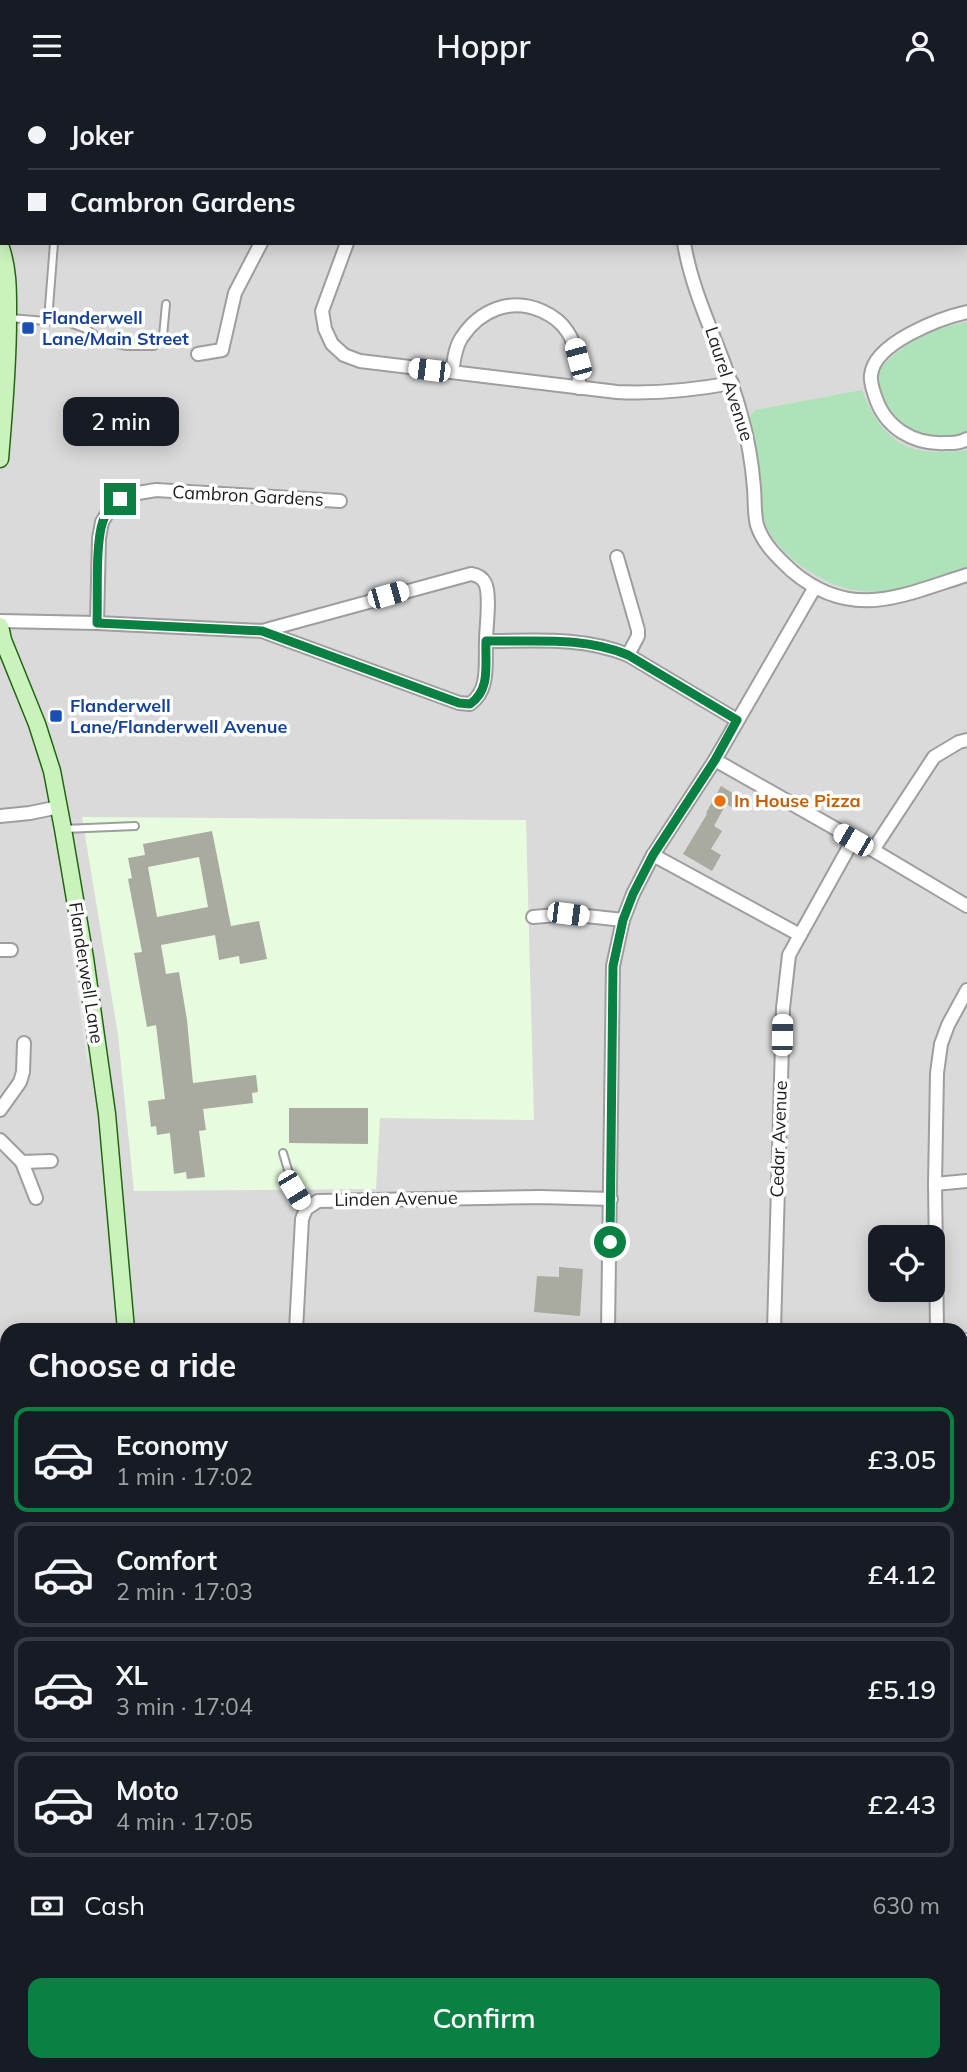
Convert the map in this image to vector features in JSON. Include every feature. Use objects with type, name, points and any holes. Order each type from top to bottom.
[{"type":"street","points":[[0,459],[8,349],[9,279],[1,245]]},
{"type":"street","points":[[198,354],[219,351],[224,347],[234,293],[260,245]]},
{"type":"street","points":[[345,245],[323,311],[325,329],[332,344],[344,355],[360,361],[579,388],[644,393],[732,383]]},
{"type":"street","name":"Laurel Avenue","points":[[684,245],[693,279],[732,383],[750,452],[757,523],[762,537],[782,562],[815,587],[856,601],[889,599],[967,575]]},
{"type":"street","points":[[453,373],[456,352],[470,326],[492,310],[521,305],[551,316],[566,329],[578,359],[579,388]]},
{"type":"street","points":[[967,312],[946,317],[918,329],[894,344],[878,360],[871,375],[877,403],[885,418],[909,437],[939,444],[960,443],[967,439]]},
{"type":"street","name":"Cambron Gardens","points":[[97,623],[99,538],[102,522],[120,499],[156,490],[340,501]]},
{"type":"street","points":[[617,557],[638,630],[638,636],[628,655]]},
{"type":"street","points":[[0,624],[97,623],[262,631],[459,703],[470,704],[481,694],[484,685],[487,592],[485,582],[478,575],[471,574],[262,631]]},
{"type":"street","points":[[608,1323],[613,966],[623,920],[653,855],[715,760],[815,587]]},
{"type":"street","name":"Flanderwell Lane","points":[[0,624],[52,771],[63,829],[107,1114],[125,1323]]},
{"type":"street","points":[[486,641],[588,643],[608,647],[628,655],[737,720]]},
{"type":"street","points":[[873,850],[934,757],[967,740]]},
{"type":"street","points":[[715,760],[967,906]]},
{"type":"street","points":[[0,816],[59,807]]},
{"type":"street","name":"Cedar Avenue","points":[[774,1323],[783,1008],[789,955],[853,840]]},
{"type":"street","points":[[653,855],[800,935]]},
{"type":"street","points":[[533,917],[568,914],[623,920]]},
{"type":"street","points":[[937,1323],[937,1073],[941,1044],[967,990]]},
{"type":"street","points":[[0,1110],[20,1082],[24,1043]]},
{"type":"street","points":[[0,1140],[22,1162],[36,1198]]},
{"type":"street","points":[[22,1162],[51,1161]]},
{"type":"street","points":[[935,1185],[967,1181]]},
{"type":"street","name":"Linden Avenue","points":[[306,1209],[318,1201],[540,1197],[611,1199]]},
{"type":"street","points":[[296,1323],[302,1219],[306,1209]]},
{"type":"lane","points":[[48,320],[54,245]]},
{"type":"lane","points":[[8,318],[48,320],[78,326],[103,341],[127,346],[154,346],[163,336],[166,304]]},
{"type":"lane","points":[[63,829],[135,826]]},
{"type":"lane","points":[[283,1153],[294,1190],[306,1209]]},
{"type":"shaded area","points":[[0,245],[967,245],[967,1323],[0,1323]]},
{"type":"shaded area","points":[[82,817],[526,820],[534,1120],[380,1118],[376,1189],[134,1191],[118,1035]]},
{"type":"shaded area","points":[[68,925],[72,925],[92,1060],[87,1061]]},
{"type":"green space","points":[[967,322],[967,432],[933,437],[904,427],[884,404],[879,369],[919,338],[942,328]]},
{"type":"green space","points":[[862,390],[879,423],[889,435],[901,443],[930,452],[967,450],[967,568],[902,588],[862,591],[842,587],[821,578],[789,556],[771,534],[762,513],[749,417],[755,410]]},
{"type":"building","points":[[721,786],[739,797],[733,808],[726,804],[714,826],[722,831],[711,849],[721,855],[712,871],[683,854]]},
{"type":"building","points":[[212,831],[231,926],[259,921],[267,959],[240,964],[239,956],[219,960],[215,935],[161,945],[166,974],[179,972],[193,1083],[256,1075],[258,1092],[252,1093],[253,1103],[203,1109],[206,1130],[199,1131],[205,1177],[187,1179],[186,1172],[174,1174],[170,1133],[157,1135],[156,1126],[151,1127],[148,1101],[165,1099],[156,1025],[147,1027],[134,953],[142,952],[128,879],[132,878],[128,858],[145,855],[143,844]],"holes":[[[199,857],[208,907],[157,917],[148,867]]]},
{"type":"building","points":[[289,1108],[368,1108],[368,1144],[289,1143]]},
{"type":"building","points":[[559,1267],[583,1269],[580,1316],[534,1312],[537,1276],[559,1277]]},
{"type":"place","name":"Flanderwell Lane/Main Street","points":[[28,328]]},
{"type":"place","name":"Flanderwell Lane/Flanderwell Avenue","points":[[56,716]]},
{"type":"place","name":"In House Pizza","points":[[720,801]]},
{"type":"route","points":[[120,499],[102,522],[99,538],[97,623],[262,631],[459,703],[470,704],[481,694],[484,685],[486,641],[588,643],[628,655],[737,720],[715,760],[653,855],[623,920],[613,966],[610,1242]]}]
